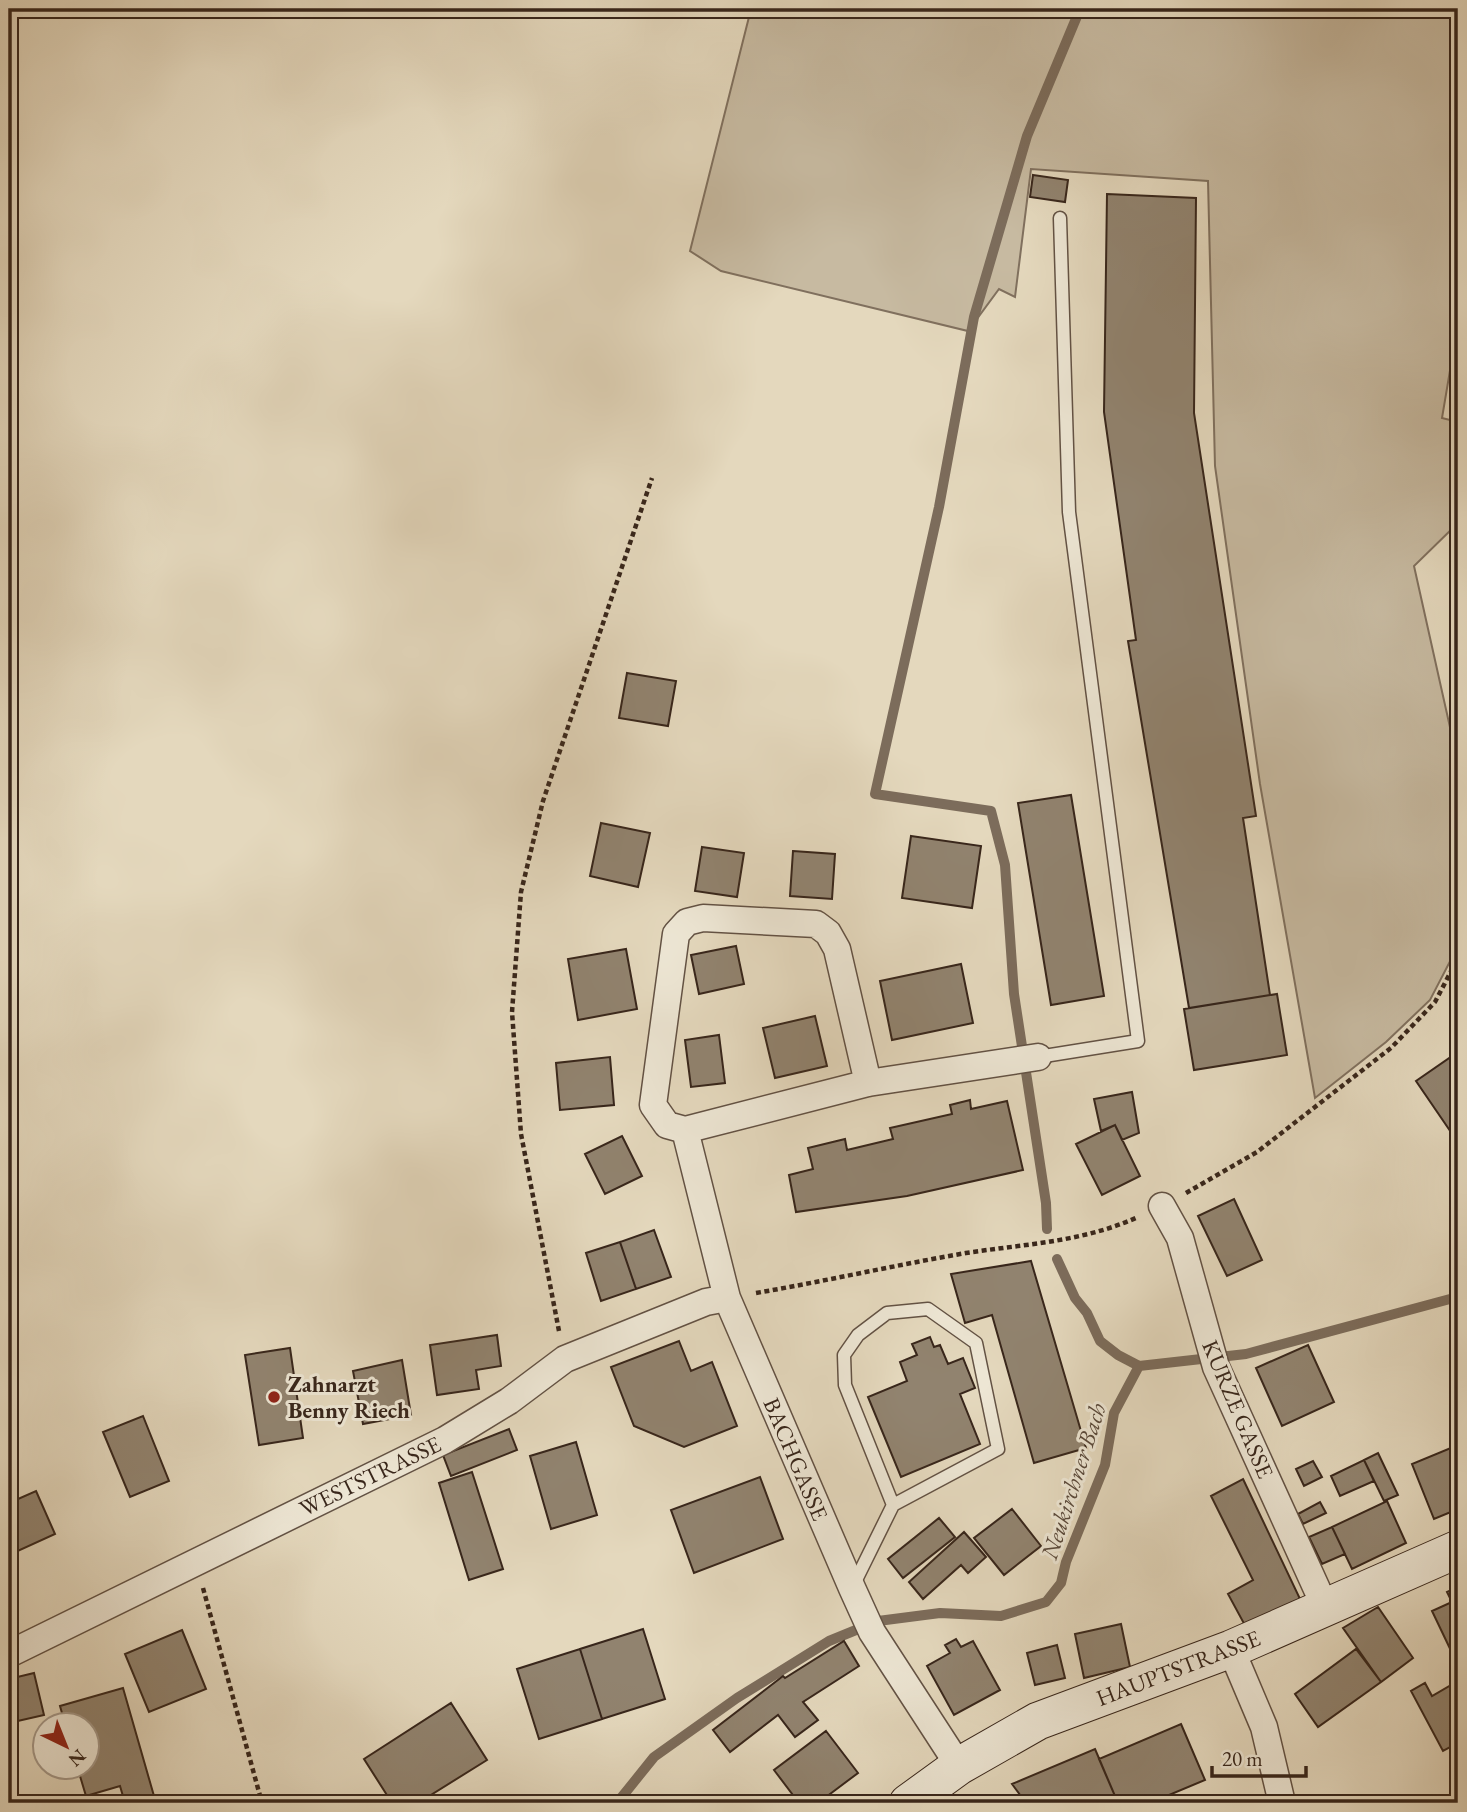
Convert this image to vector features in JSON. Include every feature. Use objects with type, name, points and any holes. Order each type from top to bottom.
[{"type":"street","points":[[868,1083],[837,949],[828,933],[816,924],[703,918],[687,922],[676,934],[653,1105],[667,1125],[685,1130],[868,1083],[1038,1057]]},
{"type":"street","name":"BACHGASSE","points":[[685,1130],[727,1298],[869,1625],[959,1766]]},
{"type":"street","name":"KURZE GASSE","points":[[1162,1206],[1180,1238],[1213,1357],[1326,1609]]},
{"type":"street","name":"WESTSTRASSE","points":[[9,1654],[445,1440],[509,1401],[565,1359],[706,1302],[727,1298]]},
{"type":"street","name":"HAUPTSTRASSE","points":[[908,1803],[959,1766],[1038,1721],[1231,1649],[1458,1549]]},
{"type":"street","points":[[1231,1649],[1264,1727],[1282,1803]]},
{"type":"lane","points":[[1038,1057],[1138,1041],[1069,512],[1060,218]]},
{"type":"lane","points":[[852,1588],[893,1505],[998,1449],[976,1343],[928,1309],[887,1313],[858,1335],[844,1355],[845,1385],[893,1505]]},
{"type":"path","points":[[565,1359],[521,1134],[512,1012],[521,892],[543,801],[652,478]]},
{"type":"path","points":[[727,1298],[965,1254],[1051,1243],[1110,1230],[1162,1206],[1258,1152],[1391,1048],[1435,1002],[1458,958]]},
{"type":"path","points":[[197,1561],[262,1803]]},
{"type":"shaded area","points":[[751,9],[1458,9],[1458,323],[1442,418],[1458,422],[1458,523],[1414,566],[1458,763],[1458,946],[1430,1000],[1386,1042],[1315,1098],[1260,784],[1215,466],[1208,181],[1031,169],[1015,297],[999,289],[968,331],[721,271],[690,251]]},
{"type":"building","points":[[1033,175],[1068,180],[1065,202],[1030,197]]},
{"type":"building","points":[[1107,194],[1196,198],[1194,413],[1256,816],[1243,818],[1270,995],[1189,1008],[1128,641],[1136,640],[1104,412]]},
{"type":"building","points":[[627,673],[676,681],[668,726],[619,718]]},
{"type":"building","points":[[1071,795],[1104,996],[1051,1005],[1018,803]]},
{"type":"building","points":[[601,823],[650,833],[638,887],[590,876]]},
{"type":"building","points":[[911,836],[981,846],[972,908],[902,898]]},
{"type":"building","points":[[702,847],[744,853],[737,897],[695,891]]},
{"type":"building","points":[[793,851],[835,854],[832,899],[790,896]]},
{"type":"building","points":[[736,946],[744,984],[699,994],[691,955]]},
{"type":"building","points":[[626,949],[637,1009],[578,1020],[568,959]]},
{"type":"building","points":[[961,964],[973,1023],[892,1040],[880,981]]},
{"type":"building","points":[[1277,994],[1287,1055],[1194,1070],[1184,1009]]},
{"type":"building","points":[[815,1016],[827,1066],[775,1078],[763,1028]]},
{"type":"building","points":[[719,1035],[725,1083],[691,1087],[685,1040]]},
{"type":"building","points":[[1458,1052],[1458,1140],[1457,1141],[1416,1081]]},
{"type":"building","points":[[610,1057],[614,1105],[560,1110],[556,1063]]},
{"type":"building","points":[[1132,1092],[1139,1133],[1122,1140],[1115,1125],[1101,1131],[1094,1099]]},
{"type":"building","points":[[970,1100],[971,1109],[1007,1101],[1023,1170],[907,1196],[796,1212],[789,1175],[813,1169],[808,1148],[845,1139],[847,1150],[893,1139],[890,1128],[952,1114],[950,1105]]},
{"type":"building","points":[[1115,1125],[1140,1176],[1102,1195],[1076,1144]]},
{"type":"building","points":[[622,1136],[642,1176],[605,1194],[585,1154]]},
{"type":"building","points":[[1234,1199],[1262,1260],[1227,1276],[1198,1216]]},
{"type":"building","points":[[654,1230],[671,1277],[636,1289],[620,1242]]},
{"type":"building","points":[[620,1242],[636,1289],[601,1301],[586,1253]]},
{"type":"building","points":[[1031,1261],[1086,1448],[1034,1463],[992,1315],[965,1323],[951,1274]]},
{"type":"building","points":[[497,1335],[501,1366],[476,1370],[479,1389],[437,1395],[430,1345]]},
{"type":"building","points":[[930,1337],[934,1347],[940,1345],[948,1364],[963,1358],[975,1388],[960,1394],[980,1444],[901,1477],[868,1397],[907,1381],[900,1362],[917,1355],[912,1344]]},
{"type":"building","points":[[679,1341],[691,1371],[712,1362],[737,1426],[684,1447],[634,1426],[611,1367]]},
{"type":"building","points":[[1308,1345],[1334,1402],[1282,1426],[1256,1368]]},
{"type":"building","name":"Zahnarzt Benny Riech","points":[[290,1348],[303,1438],[259,1445],[245,1355]]},
{"type":"building","points":[[402,1360],[411,1415],[363,1424],[353,1371]]},
{"type":"building","points":[[143,1416],[169,1481],[130,1497],[103,1432]]},
{"type":"building","points":[[509,1429],[517,1450],[451,1476],[443,1455]]},
{"type":"building","points":[[576,1442],[597,1515],[551,1529],[530,1456]]},
{"type":"building","points":[[1458,1445],[1458,1509],[1434,1519],[1412,1464]]},
{"type":"building","points":[[1378,1453],[1398,1495],[1384,1501],[1364,1460]]},
{"type":"building","points":[[1364,1460],[1374,1481],[1340,1496],[1331,1476]]},
{"type":"building","points":[[1313,1461],[1322,1477],[1304,1486],[1296,1469]]},
{"type":"building","points":[[472,1472],[503,1569],[469,1580],[439,1483]]},
{"type":"building","points":[[760,1477],[783,1539],[694,1573],[671,1510]]},
{"type":"building","points":[[1243,1479],[1301,1601],[1248,1631],[1228,1594],[1253,1580],[1211,1496]]},
{"type":"building","points":[[36,1491],[55,1534],[9,1555],[9,1503]]},
{"type":"building","points":[[1387,1501],[1406,1543],[1352,1569],[1332,1527]]},
{"type":"building","points":[[1320,1502],[1326,1513],[1303,1524],[1298,1514]]},
{"type":"building","points":[[1012,1509],[1041,1546],[1004,1575],[974,1538]]},
{"type":"building","points":[[939,1518],[955,1537],[903,1578],[888,1559]]},
{"type":"building","points":[[1332,1527],[1345,1554],[1322,1564],[1309,1537]]},
{"type":"building","points":[[964,1532],[986,1557],[968,1573],[961,1565],[923,1599],[909,1582]]},
{"type":"building","points":[[1458,1587],[1458,1656],[1454,1657],[1432,1611],[1452,1602],[1447,1592]]},
{"type":"building","points":[[1378,1607],[1413,1658],[1381,1682],[1343,1628]]},
{"type":"building","points":[[1121,1624],[1130,1667],[1084,1678],[1075,1634]]},
{"type":"building","points":[[643,1629],[665,1699],[602,1719],[580,1649]]},
{"type":"building","points":[[182,1630],[206,1689],[149,1712],[125,1654]]},
{"type":"building","points":[[956,1639],[961,1647],[973,1641],[1000,1690],[954,1715],[927,1666],[950,1653],[945,1645]]},
{"type":"building","points":[[844,1641],[859,1666],[803,1702],[818,1720],[795,1737],[778,1715],[730,1752],[713,1730],[783,1676],[785,1678]]},
{"type":"building","points":[[1057,1645],[1065,1678],[1035,1685],[1027,1653]]},
{"type":"building","points":[[580,1649],[602,1719],[539,1739],[517,1669]]},
{"type":"building","points":[[1356,1649],[1381,1682],[1318,1727],[1295,1694]]},
{"type":"building","points":[[34,1673],[43,1710],[32,1710],[32,1718],[9,1723],[9,1679]]},
{"type":"building","points":[[1458,1681],[1458,1743],[1443,1751],[1411,1691],[1425,1683],[1432,1696]]},
{"type":"building","points":[[123,1688],[156,1803],[125,1803],[120,1786],[86,1796],[81,1780],[102,1780],[102,1710],[61,1710],[60,1706]]},
{"type":"building","points":[[451,1703],[487,1760],[418,1803],[392,1803],[364,1759]]},
{"type":"building","points":[[1181,1724],[1205,1780],[1150,1803],[1118,1803],[1099,1759]]},
{"type":"building","points":[[826,1731],[858,1773],[818,1803],[799,1803],[774,1770]]},
{"type":"building","points":[[1095,1749],[1118,1803],[1026,1803],[1012,1784]]},
{"type":"waterway","points":[[1047,1229],[1046,1203],[1014,994],[1005,865],[991,811],[875,794],[939,507],[974,317],[1027,136],[1080,9]]},
{"type":"waterway","points":[[1057,1259],[1075,1298],[1087,1313],[1100,1341],[1139,1366]]},
{"type":"waterway","name":"Neukirchner Bach","points":[[617,1803],[654,1757],[737,1698],[829,1641],[878,1621],[940,1613],[1001,1616],[1046,1602],[1061,1583],[1066,1562],[1105,1465],[1114,1413],[1139,1366],[1246,1354],[1450,1299]]},
{"type":"place","name":"Zahnarzt Benny Riech","points":[[274,1397]]}]
